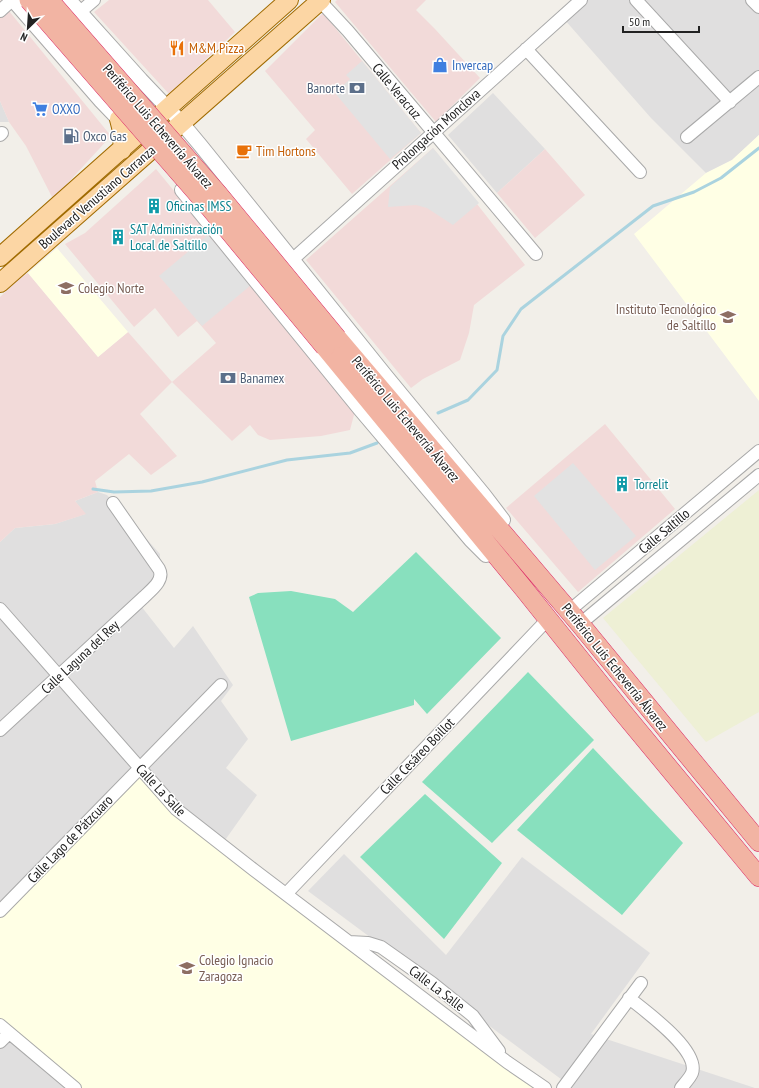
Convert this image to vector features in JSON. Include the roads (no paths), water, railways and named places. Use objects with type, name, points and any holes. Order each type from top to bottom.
[{"type":"highway","name":"Periférico Luis Echeverría Álvarez","points":[[29,0],[210,208],[575,617],[759,842]]},
{"type":"highway","name":"Periférico Luis Echeverría Álvarez","points":[[49,0],[214,189],[331,343],[524,589],[759,877]]},
{"type":"highway","points":[[575,617],[585,643],[606,676],[620,708]]},
{"type":"highway","points":[[730,842],[759,867]]},
{"type":"main road","name":"Boulevard Venustiano Carranza","points":[[0,258],[289,0]]},
{"type":"main road","name":"Boulevard Venustiano Carranza","points":[[0,283],[320,0]]},
{"type":"main road","points":[[119,120],[123,135],[122,150]]},
{"type":"street","points":[[0,11],[13,0]]},
{"type":"street","name":"Periférico Luis Echeverría Álvarez","points":[[13,0],[101,101],[168,172],[360,409],[471,540],[490,560],[524,589]]},
{"type":"street","points":[[69,0],[181,122],[201,146],[484,495],[515,536],[523,549],[528,563]]},
{"type":"street","points":[[80,12],[94,0]]},
{"type":"street","name":"Calle Veracruz","points":[[320,0],[348,31],[432,133],[536,254]]},
{"type":"street","name":"Prolongación Monclova","points":[[292,260],[581,0]]},
{"type":"street","points":[[636,0],[730,102]]},
{"type":"street","points":[[752,0],[759,8]]},
{"type":"street","points":[[526,49],[640,172]]},
{"type":"street","points":[[687,137],[759,77]]},
{"type":"street","points":[[101,101],[124,117],[132,118],[145,112],[150,98],[149,88]]},
{"type":"street","points":[[168,172],[168,156],[171,150],[177,145],[184,142],[201,146]]},
{"type":"street","name":"Calle Saltillo","points":[[575,617],[759,451]]},
{"type":"street","name":"Calle Saltillo","points":[[575,617],[759,475]]},
{"type":"street","name":"Calle Laguna del Rey","points":[[0,730],[144,597],[158,582],[161,573],[159,569],[113,502]]},
{"type":"street","name":"Calle La Salle","points":[[0,609],[176,809],[507,1062],[545,1088]]},
{"type":"street","name":"Calle Cesáreo Boillot","points":[[286,894],[548,619]]},
{"type":"street","name":"Calle Lago de Pátzcuaro","points":[[0,911],[221,685]]},
{"type":"street","name":"Calle La Salle","points":[[350,942],[368,943],[381,947],[432,983],[473,1016],[507,1062]]},
{"type":"street","points":[[563,1088],[641,983]]},
{"type":"street","points":[[629,998],[668,1029],[688,1053],[693,1064],[692,1073],[681,1088]]},
{"type":"street","points":[[0,1042],[5,1029],[75,1088]]},
{"type":"waterway","points":[[438,413],[468,400],[497,370],[503,336],[521,309],[653,206],[694,192],[721,178],[759,148]]},
{"type":"waterway","points":[[93,489],[114,492],[151,491],[202,482],[287,460],[350,453],[377,443]]},
{"type":"place","name":"M&M Pizza","points":[[177,48]]},
{"type":"place","name":"Invercap","points":[[440,65]]},
{"type":"place","name":"Banorte","points":[[357,88]]},
{"type":"place","name":"OXXO","points":[[40,109]]},
{"type":"place","name":"Oxco Gas","points":[[71,136]]},
{"type":"place","name":"Tim Hortons","points":[[244,151]]},
{"type":"place","name":"Oficinas IMSS","points":[[154,206]]},
{"type":"place","name":"SAT Administración Local de Saltillo","points":[[118,237]]},
{"type":"place","name":"Colegio Norte","points":[[66,288]]},
{"type":"place","name":"Instituto Tecnológico de Saltillo","points":[[728,317]]},
{"type":"place","name":"Banamex","points":[[228,378]]},
{"type":"place","name":"Torrelit","points":[[622,484]]},
{"type":"place","name":"Colegio Ignacio Zaragoza","points":[[187,968]]}]
